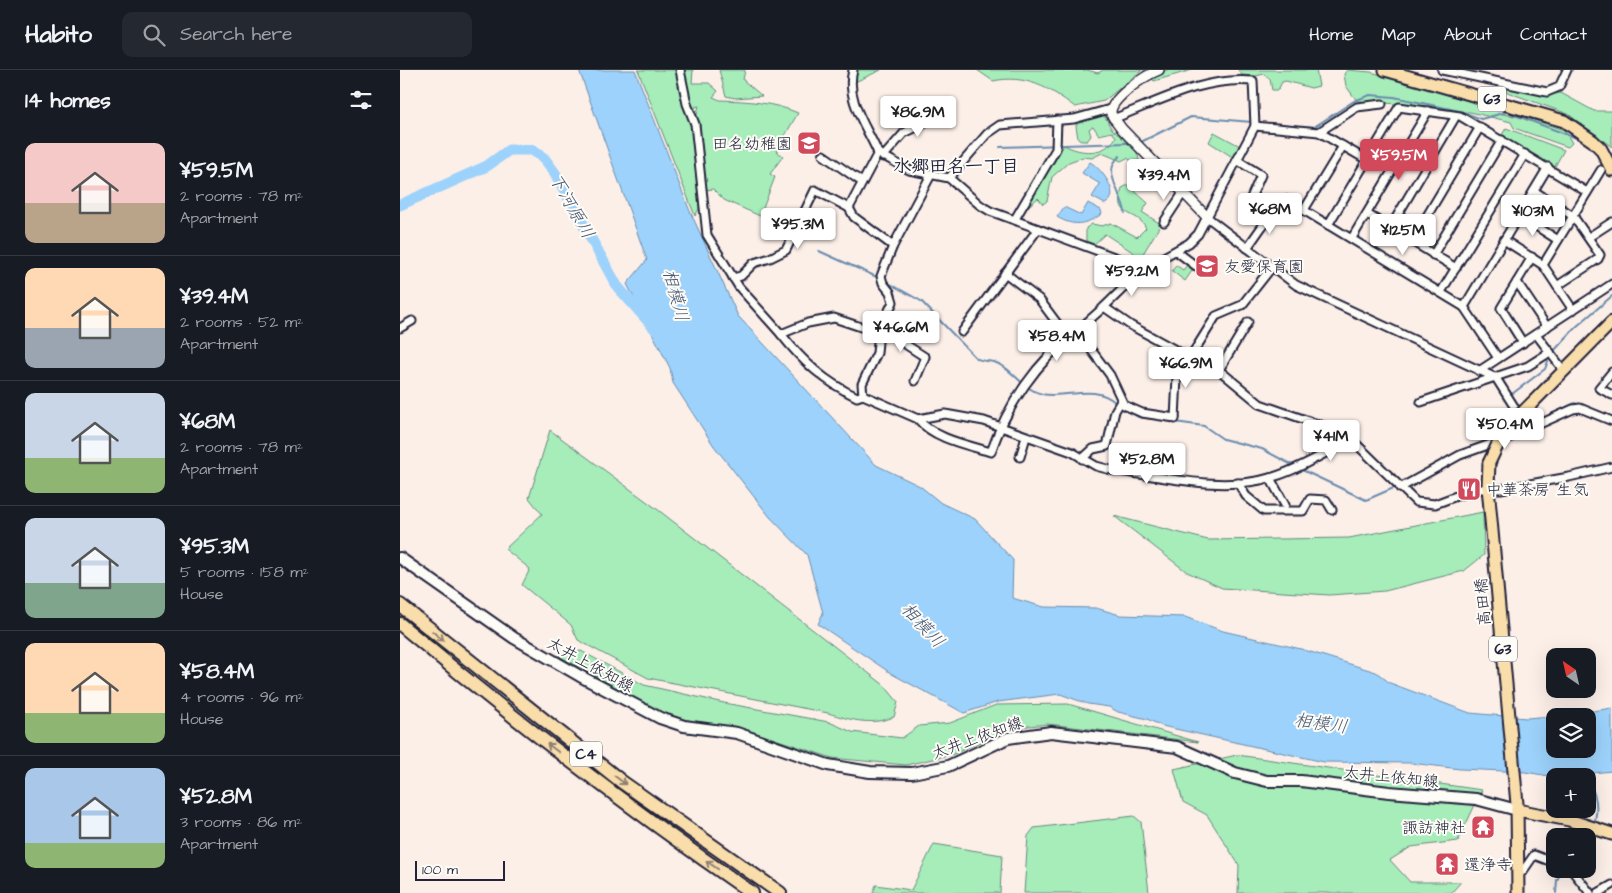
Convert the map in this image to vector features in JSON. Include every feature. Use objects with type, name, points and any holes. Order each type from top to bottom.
[{"type":"highway","name":"C4","points":[[400,605],[622,782],[780,893]]},
{"type":"highway","name":"C4","points":[[400,624],[533,732],[680,843],[752,893]]},
{"type":"main road","name":"63","points":[[1386,70],[1552,116],[1569,123],[1597,145],[1607,170]]},
{"type":"main road","name":"63","points":[[1488,491],[1489,463],[1504,431],[1612,322]]},
{"type":"main road","name":"高田橋","points":[[1488,491],[1517,807],[1518,893]]},
{"type":"main road","name":"太井上依知線","points":[[400,558],[514,638],[580,676],[660,718],[684,726],[737,733],[828,765],[870,772],[912,773],[948,766],[1008,738],[1051,732],[1176,747],[1235,773],[1267,781],[1301,781],[1389,792],[1476,799],[1517,807]]},
{"type":"main road","points":[[1517,807],[1569,820],[1612,834]]},
{"type":"street","points":[[680,70],[686,104],[695,124],[707,235],[733,278],[800,357],[824,380],[857,397],[862,394]]},
{"type":"street","points":[[853,70],[851,78],[853,99],[880,155],[909,170],[932,173],[949,178],[980,206],[1144,268]]},
{"type":"street","points":[[949,178],[987,134],[995,128],[1009,123],[1074,119],[1110,109],[1139,82],[1159,70]]},
{"type":"street","points":[[1442,70],[1547,92],[1558,87],[1567,70]]},
{"type":"street","points":[[862,394],[918,419],[924,426],[948,438],[991,452],[1000,427],[1025,386],[1053,350],[1104,307],[1144,268],[1176,251],[1198,234],[1255,122],[1253,81],[1237,79],[1198,87],[1114,120]]},
{"type":"street","points":[[1319,132],[1357,107],[1382,104]]},
{"type":"street","points":[[1328,225],[1399,108],[1456,116],[1480,127],[1587,192]]},
{"type":"street","points":[[849,208],[862,182],[880,155],[904,133],[923,124],[942,109]]},
{"type":"street","points":[[1110,109],[1114,120],[1207,217],[1296,285],[1326,301],[1496,378],[1515,408]]},
{"type":"street","points":[[1352,238],[1428,111]]},
{"type":"street","points":[[1390,228],[1456,116]]},
{"type":"street","points":[[1015,219],[1057,146],[1057,120]]},
{"type":"street","points":[[1255,122],[1319,132],[1367,160]]},
{"type":"street","points":[[1412,241],[1480,127]]},
{"type":"street","points":[[1434,255],[1502,140]]},
{"type":"street","points":[[1304,210],[1344,146]]},
{"type":"street","points":[[1441,292],[1525,154]]},
{"type":"street","points":[[823,155],[862,182]]},
{"type":"street","points":[[1237,160],[1261,175],[1250,200],[1271,214]]},
{"type":"street","points":[[1464,307],[1548,168]]},
{"type":"street","points":[[1543,265],[1587,192],[1607,170]]},
{"type":"street","points":[[862,394],[862,384],[877,353],[880,331],[893,302],[890,292],[882,280],[893,246],[932,173]]},
{"type":"street","points":[[733,278],[741,276],[754,263],[774,257],[786,250],[815,190],[849,208],[854,217],[893,246]]},
{"type":"street","points":[[1534,191],[1573,216],[1589,237],[1600,257],[1558,286]]},
{"type":"street","points":[[1164,222],[1183,193]]},
{"type":"street","points":[[1247,248],[1280,201],[1284,200],[1352,238],[1464,307],[1498,358]]},
{"type":"street","points":[[1367,214],[1456,268]]},
{"type":"street","points":[[1519,215],[1558,240]]},
{"type":"street","points":[[1589,237],[1612,222]]},
{"type":"street","points":[[962,332],[1038,229]]},
{"type":"street","points":[[1504,240],[1543,265],[1573,310]]},
{"type":"street","points":[[1176,251],[1196,266]]},
{"type":"street","points":[[1523,343],[1501,309],[1532,257]]},
{"type":"street","points":[[1119,404],[1133,410],[1175,419],[1177,377],[1189,355],[1216,316],[1242,305],[1272,267]]},
{"type":"street","points":[[1005,273],[1040,299],[1068,338]]},
{"type":"street","points":[[1517,282],[1547,327]]},
{"type":"street","points":[[1479,371],[1612,284]]},
{"type":"street","points":[[1104,307],[1130,325],[1219,370],[1260,404],[1337,429],[1352,439],[1412,500],[1428,504],[1446,501],[1475,489],[1488,491],[1509,488],[1612,467]]},
{"type":"street","points":[[780,334],[808,323],[834,318],[880,331],[925,357],[915,381]]},
{"type":"street","points":[[400,328],[412,321]]},
{"type":"street","points":[[1219,370],[1248,322]]},
{"type":"street","points":[[1077,331],[1110,375],[1119,404],[1107,446],[1093,448],[1082,458]]},
{"type":"street","points":[[1536,334],[1564,371]]},
{"type":"street","points":[[1421,402],[1496,378],[1553,355]]},
{"type":"street","points":[[1612,372],[1599,388],[1612,395]]},
{"type":"street","points":[[1397,486],[1460,455],[1513,436],[1572,409],[1580,408],[1612,421]]},
{"type":"street","points":[[918,419],[945,414],[984,421],[1072,452],[1096,466],[1111,470],[1212,484],[1238,483],[1270,478],[1352,439]]},
{"type":"street","points":[[1020,457],[1026,437]]},
{"type":"street","points":[[1270,478],[1284,505]]},
{"type":"street","points":[[1238,483],[1246,496],[1264,511],[1302,511],[1310,499],[1326,500],[1332,510]]},
{"type":"street","points":[[1518,875],[1534,855],[1546,860]]},
{"type":"street","points":[[1578,878],[1590,893]]},
{"type":"street","points":[[1598,893],[1612,885]]},
{"type":"green space","points":[[638,70],[693,70],[692,83],[709,83],[718,91],[713,97],[720,100],[769,104],[798,113],[776,151],[783,156],[770,174],[775,177],[760,216],[724,200],[713,189],[705,190],[696,125],[699,106],[695,107],[699,209],[695,216]]},
{"type":"green space","points":[[719,70],[745,70],[743,80],[762,96],[735,98],[726,96]]},
{"type":"green space","points":[[853,70],[881,70],[855,82]]},
{"type":"green space","points":[[977,70],[1087,70],[1098,73],[1103,70],[1142,70],[1104,101],[1075,107],[1037,84],[1016,79],[993,81]]},
{"type":"green space","points":[[1143,70],[1192,70],[1154,81]]},
{"type":"green space","points":[[1238,70],[1316,70],[1319,86],[1311,88],[1286,81],[1282,82],[1278,90],[1272,90],[1270,79],[1264,74],[1256,76],[1242,75]]},
{"type":"green space","points":[[1347,70],[1371,72],[1487,106],[1503,114],[1531,119],[1565,131],[1572,143],[1568,147],[1514,128],[1511,122],[1470,112],[1452,113],[1412,105],[1357,101],[1346,86],[1344,74]]},
{"type":"green space","points":[[1506,86],[1546,95],[1561,93],[1594,111],[1612,111],[1612,147],[1568,114],[1507,92]]},
{"type":"green space","points":[[1102,113],[1113,130],[1136,151],[1139,160],[1133,162],[1127,158],[1121,161],[1102,153],[1092,158],[1083,157],[1069,162],[1052,177],[1047,201],[1043,204],[1038,198],[1024,210],[1064,145],[1092,152],[1106,148],[1116,137],[1112,132],[1099,135],[1093,126],[1089,129],[1091,136],[1087,141],[1082,141],[1078,138],[1076,126],[1078,121]]},
{"type":"green space","points":[[1506,128],[1564,150],[1554,168],[1501,137]]},
{"type":"green space","points":[[1214,132],[1240,146],[1234,158],[1209,142]]},
{"type":"green space","points":[[1128,185],[1148,203],[1142,212],[1159,223],[1158,229],[1138,262],[1133,260],[1134,253],[1105,234],[1092,246],[1086,243],[1086,228],[1092,224],[1102,226],[1111,223],[1137,237],[1146,228],[1142,222],[1124,210],[1121,205],[1122,188]]},
{"type":"green space","points":[[1188,264],[1194,268],[1185,281],[1172,271],[1176,265],[1183,270]]},
{"type":"green space","points":[[550,430],[657,509],[884,685],[898,702],[894,717],[886,720],[861,721],[648,678],[578,640],[571,625],[522,585],[530,569],[505,549],[542,514],[529,498]]},
{"type":"green space","points":[[1483,512],[1484,555],[1464,571],[1385,591],[1329,595],[1222,588],[1187,572],[1114,516],[1208,540],[1349,538]]},
{"type":"green space","points":[[581,651],[644,685],[724,703],[829,722],[852,732],[902,738],[919,726],[950,723],[996,705],[1068,704],[1198,742],[1048,724],[1010,728],[954,754],[906,765],[832,758],[748,730],[670,717],[559,656]]},
{"type":"green space","points":[[1237,755],[1482,790],[1458,841],[1411,847],[1390,860],[1410,882],[1461,882],[1451,893],[1238,893],[1239,865],[1207,815],[1183,802],[1174,769]]},
{"type":"green space","points":[[1134,816],[1141,822],[1149,893],[1024,893],[1028,836],[1034,828]]},
{"type":"green space","points":[[934,844],[1002,855],[1000,893],[873,893],[876,885],[911,890]]},
{"type":"water","name":"相模川","points":[[579,70],[635,70],[689,209],[738,316],[876,465],[920,486],[941,503],[975,519],[1013,560],[1012,598],[1044,607],[1096,608],[1120,615],[1185,617],[1223,631],[1301,649],[1376,672],[1390,683],[1470,713],[1527,718],[1546,716],[1546,758],[1596,758],[1596,711],[1612,708],[1612,771],[1596,773],[1596,768],[1546,768],[1546,776],[1525,772],[1460,769],[1411,763],[1324,762],[1162,726],[1147,719],[1118,712],[1109,707],[1088,704],[1060,694],[998,702],[964,713],[892,674],[818,624],[823,613],[807,555],[770,517],[714,446],[673,383],[670,368],[627,284],[647,260]]},
{"type":"water","points":[[1090,162],[1100,170],[1111,189],[1112,195],[1110,200],[1105,204],[1092,197],[1100,184],[1082,173]]},
{"type":"water","points":[[1088,203],[1101,210],[1102,214],[1090,221],[1080,223],[1069,222],[1057,217],[1064,207],[1081,215]]},
{"type":"waterway","points":[[1257,123],[1314,127],[1354,101],[1370,95],[1394,97],[1460,111],[1481,119],[1507,112],[1584,141]]},
{"type":"waterway","points":[[1141,142],[1191,117],[1252,122]]},
{"type":"waterway","points":[[1000,147],[1127,143]]},
{"type":"waterway","name":"下河原川","points":[[400,205],[487,166],[509,150],[532,150],[544,158],[555,173],[617,286],[656,330]]},
{"type":"waterway","points":[[1120,156],[1114,162],[1112,169],[1125,213]]},
{"type":"waterway","points":[[819,251],[879,278]]},
{"type":"waterway","points":[[885,281],[921,301],[976,358],[1001,365],[1028,388],[1042,394],[1051,395],[1099,394],[1108,397],[1116,403]]},
{"type":"waterway","points":[[1553,352],[1576,327],[1612,296]]},
{"type":"waterway","points":[[1512,394],[1545,369],[1550,356]]},
{"type":"waterway","points":[[1514,432],[1575,403],[1580,406]]},
{"type":"waterway","points":[[1120,406],[1138,417],[1204,426],[1223,439],[1262,449],[1296,467]]},
{"type":"waterway","points":[[1300,469],[1366,500],[1396,487]]},
{"type":"waterway","points":[[1594,824],[1595,818]]},
{"type":"waterway","points":[[1556,893],[1558,878]]},
{"type":"place","name":"田名幼稚園","points":[[809,143]]},
{"type":"place","name":"友愛保育園","points":[[1207,266]]},
{"type":"place","name":"中華茶房 生気","points":[[1469,489]]},
{"type":"place","name":"諏訪神社","points":[[1483,827]]},
{"type":"place","name":"還浄寺","points":[[1447,864]]},
{"type":"district","name":"水郷田名一丁目","points":[[956,166]]}]
